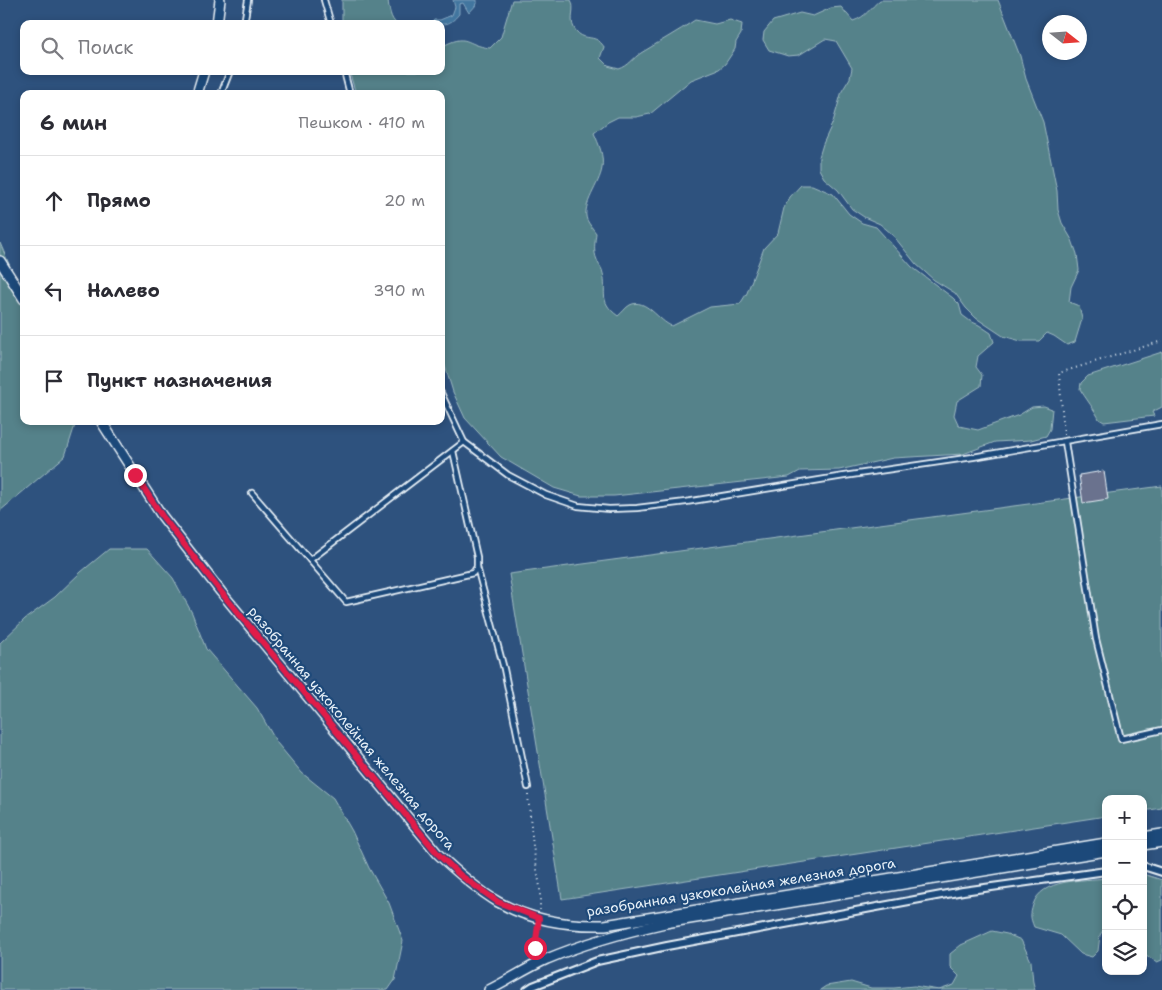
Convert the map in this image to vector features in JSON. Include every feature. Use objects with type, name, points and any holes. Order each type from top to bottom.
[{"type":"street","points":[[218,20],[220,0]]},
{"type":"street","points":[[198,90],[203,75]]},
{"type":"street","points":[[0,261],[20,293]]},
{"type":"street","name":"разобранная узкоколейная железная дорога","points":[[104,425],[151,500],[247,625],[438,854],[460,875],[498,902],[539,918],[562,924],[605,925],[1102,844]]},
{"type":"street","points":[[1147,836],[1162,834]]},
{"type":"street","points":[[1147,844],[1162,842]]},
{"type":"street","points":[[490,990],[532,967],[568,951],[615,935],[665,923],[1102,852]]},
{"type":"street","points":[[1147,867],[1162,872]]},
{"type":"street","points":[[527,990],[597,961],[667,946],[963,891],[1102,872]]},
{"type":"lane","points":[[245,20],[248,0]]},
{"type":"lane","points":[[324,0],[330,20]]},
{"type":"lane","points":[[223,90],[228,75]]},
{"type":"lane","points":[[345,75],[349,90]]},
{"type":"lane","points":[[445,402],[464,442],[508,475],[546,495],[578,506],[609,509],[637,508],[686,502],[1065,442],[1162,424]]},
{"type":"lane","points":[[310,560],[464,442]]},
{"type":"lane","points":[[1065,442],[1096,639],[1121,739],[1162,730]]},
{"type":"lane","points":[[453,451],[477,557],[477,568],[506,677],[528,787]]},
{"type":"lane","points":[[252,493],[346,602],[473,573],[477,568]]},
{"type":"path","points":[[1065,442],[1060,373],[1162,341]]},
{"type":"path","points":[[528,787],[533,846],[540,887],[539,918],[535,948],[532,956],[532,967]]},
{"type":"green space","points":[[342,0],[388,0],[389,10],[394,20],[342,20]]},
{"type":"green space","points":[[512,0],[571,0],[574,28],[580,35],[599,41],[604,47],[600,58],[608,66],[619,69],[626,66],[641,53],[695,20],[715,24],[730,20],[742,24],[741,34],[736,42],[735,49],[725,64],[719,69],[691,80],[650,114],[636,117],[618,117],[594,133],[602,154],[602,168],[586,214],[587,220],[596,233],[595,253],[604,277],[605,300],[611,310],[618,316],[627,307],[636,303],[647,307],[672,326],[710,307],[740,304],[747,293],[764,248],[778,233],[784,208],[790,197],[801,185],[812,185],[833,194],[849,214],[862,223],[876,227],[912,267],[959,304],[962,315],[991,333],[994,342],[978,356],[976,367],[982,375],[981,386],[957,401],[954,415],[959,426],[978,430],[1019,415],[1032,407],[1044,406],[1052,409],[1050,429],[1046,436],[1031,440],[995,442],[963,454],[893,458],[839,470],[800,471],[789,477],[614,496],[581,496],[554,488],[501,457],[465,418],[453,392],[445,366],[445,90],[355,90],[350,75],[445,75],[445,45],[462,40],[490,48],[501,37]]},
{"type":"green space","points":[[880,0],[998,0],[1043,122],[1057,191],[1058,210],[1077,254],[1079,270],[1071,287],[1069,302],[1079,306],[1082,319],[1075,342],[1067,345],[1047,333],[1039,341],[1021,341],[1003,336],[976,318],[955,293],[934,280],[916,264],[892,234],[880,224],[852,209],[838,190],[824,178],[819,169],[819,157],[833,122],[842,91],[850,78],[852,68],[836,41],[825,39],[799,55],[788,56],[769,50],[763,40],[764,32],[773,21],[800,13],[813,16],[831,8],[841,7],[853,21],[865,15]]},
{"type":"green space","points":[[0,243],[20,290],[20,425],[75,425],[65,456],[0,511]]},
{"type":"green space","points":[[1162,352],[1162,407],[1152,412],[1154,416],[1104,422],[1099,419],[1080,389],[1081,383],[1088,376]]},
{"type":"green space","points":[[1162,486],[1162,808],[1147,810],[1147,795],[1102,795],[1102,817],[562,899],[509,574]]},
{"type":"green space","points":[[109,549],[147,549],[173,578],[192,613],[206,649],[257,708],[277,743],[302,773],[333,798],[389,903],[403,941],[395,980],[388,990],[0,990],[0,643],[25,619],[55,597]]},
{"type":"green space","points":[[1147,875],[1162,880],[1162,960],[1157,962],[1147,956]]},
{"type":"green space","points":[[1102,878],[1102,932],[1098,951],[1092,957],[1081,954],[1061,935],[1034,927],[1032,921],[1032,908],[1037,896],[1054,885]]},
{"type":"green space","points":[[992,931],[1007,934],[1021,940],[1031,961],[1035,990],[939,990],[954,985],[959,976],[950,967],[950,954],[961,945]]},
{"type":"green space","points":[[851,982],[871,988],[914,986],[939,990],[820,990],[826,986]]},
{"type":"water","points":[[453,0],[477,0],[477,4],[469,13],[463,3],[459,4],[459,14],[453,21],[445,24],[445,20],[440,20],[452,15],[455,7]]},
{"type":"building","points":[[1104,471],[1108,499],[1083,503],[1079,475]]},
{"type":"route","points":[[135,475],[162,516],[247,625],[438,854],[460,875],[498,902],[539,918],[535,948]]}]
